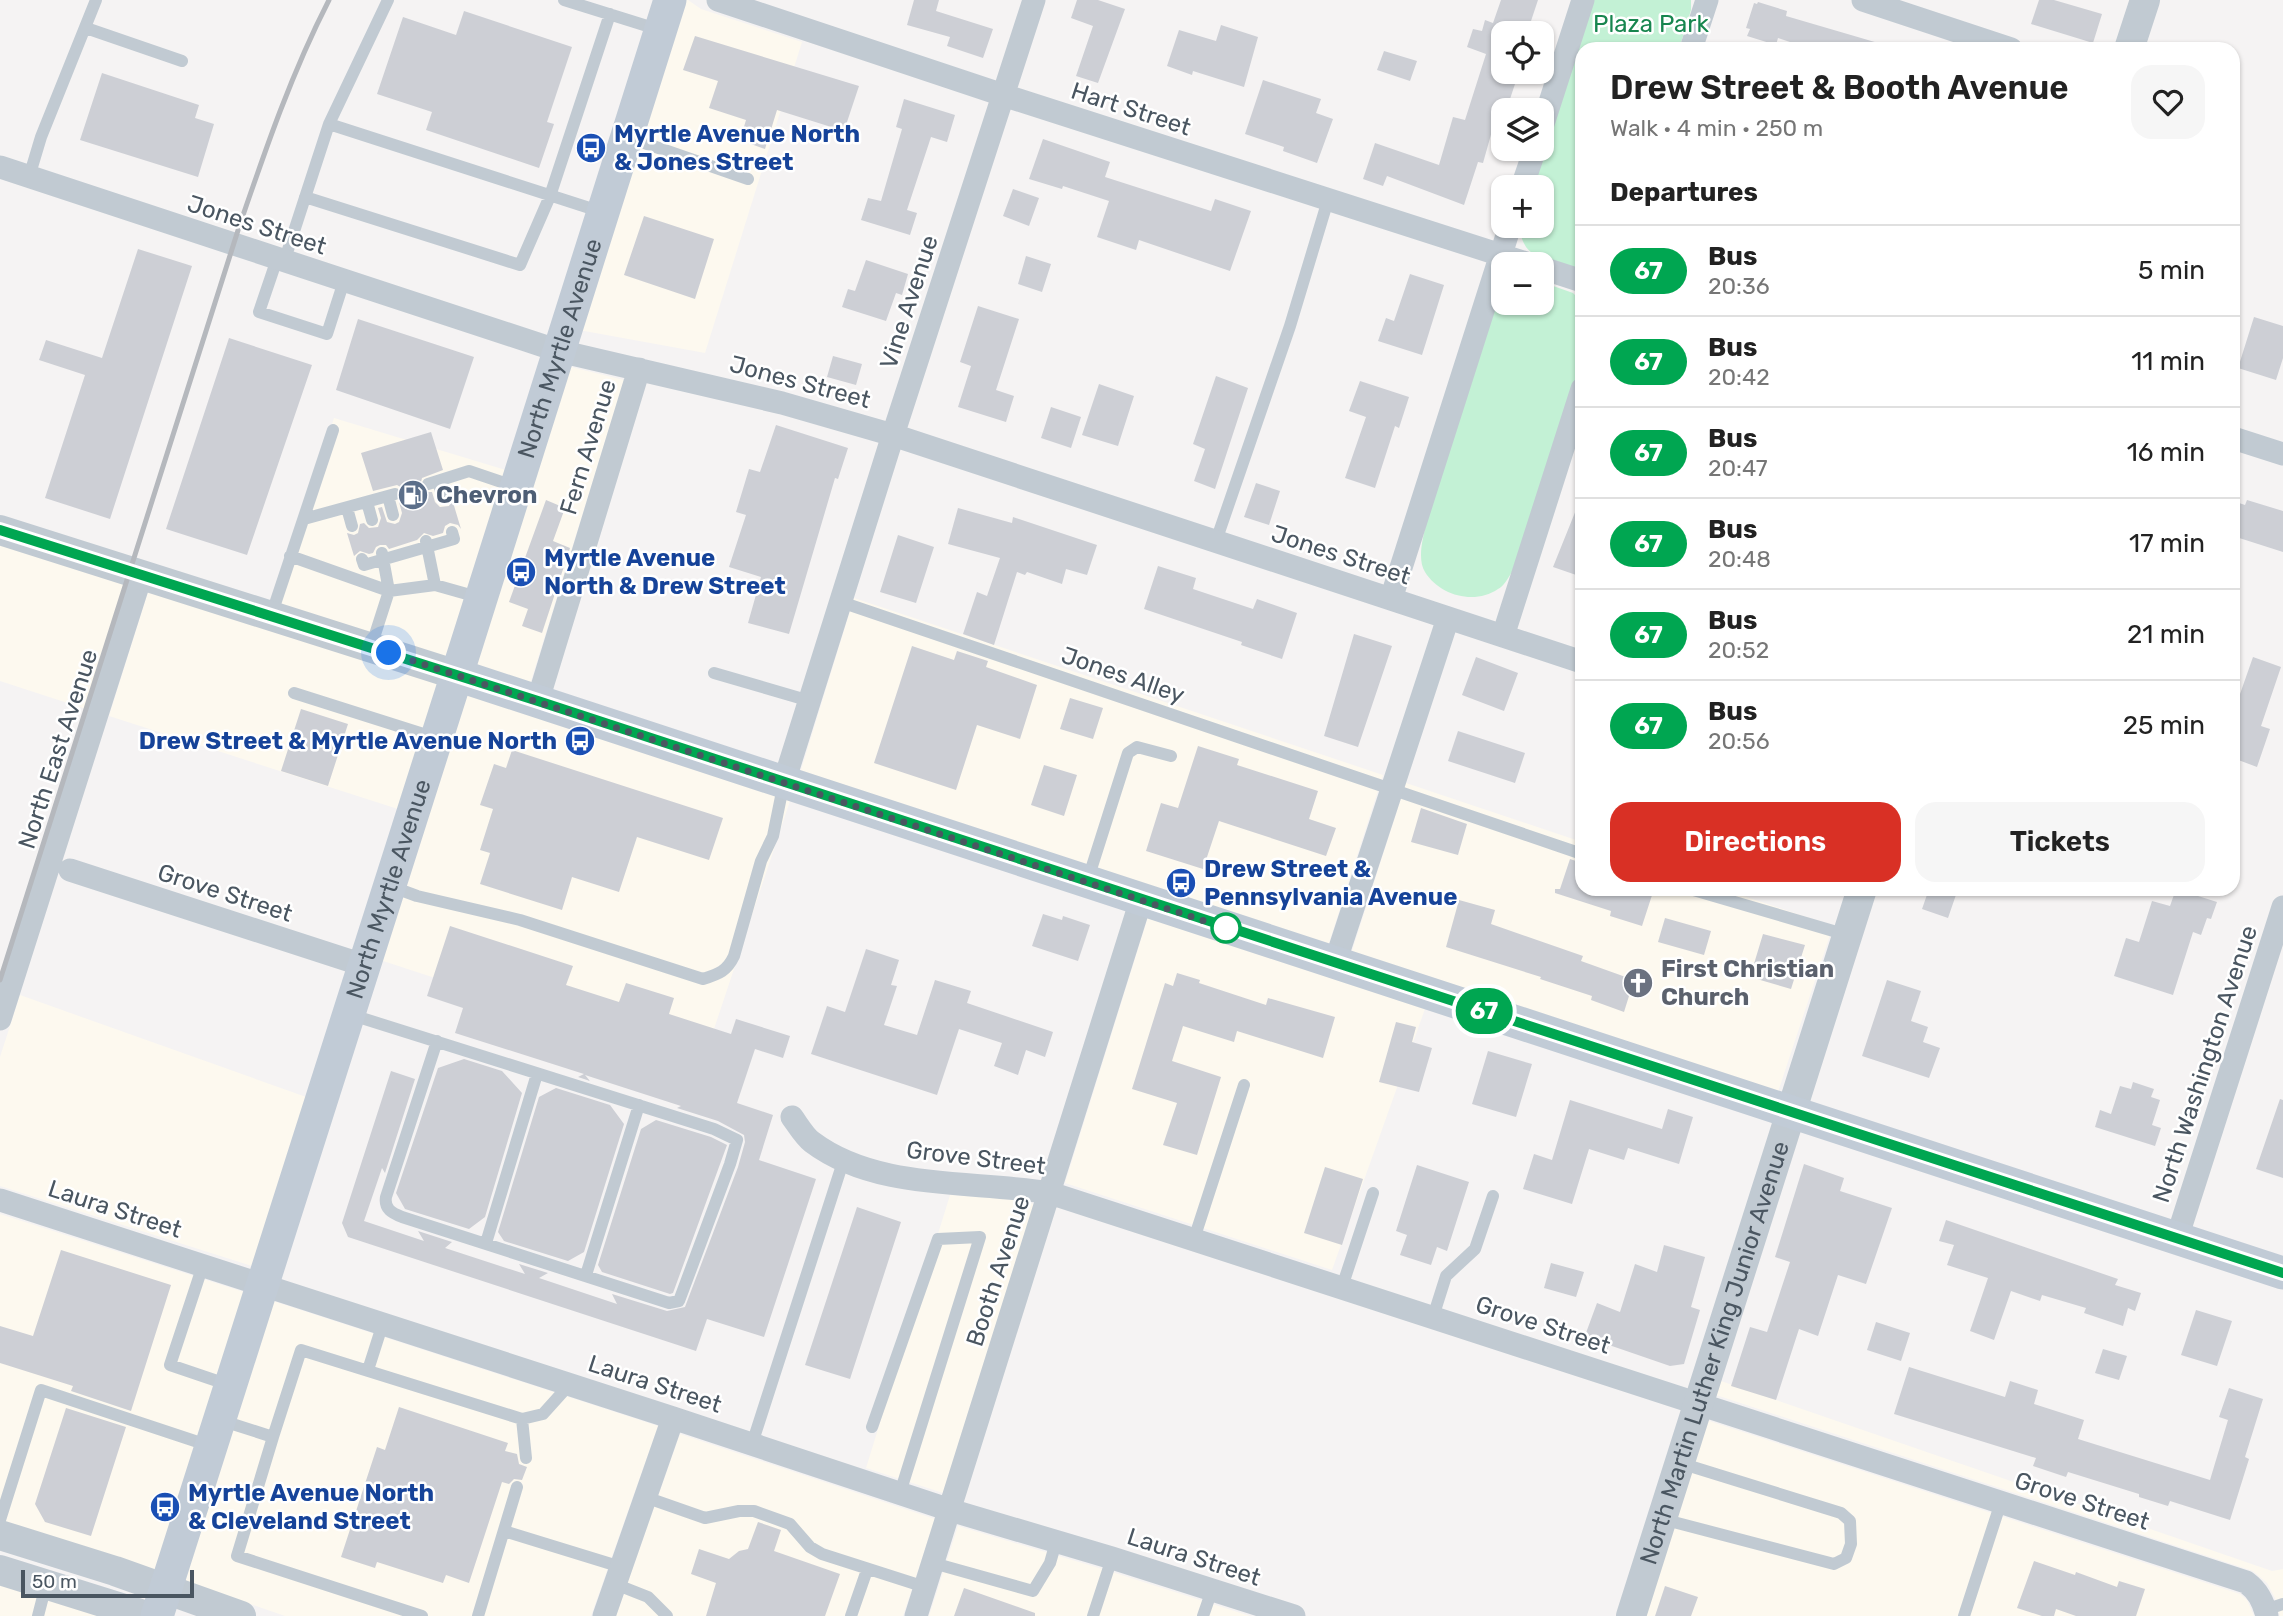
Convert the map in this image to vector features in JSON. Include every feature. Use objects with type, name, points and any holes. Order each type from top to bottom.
[{"type":"main road","name":"North Myrtle Avenue","points":[[156,1607],[263,1284],[665,15]]},
{"type":"main road","points":[[457,675],[2283,1273]]},
{"type":"street","name":"Hart Street","points":[[718,0],[1491,252]]},
{"type":"street","name":"Vine Avenue","points":[[784,782],[1034,0]]},
{"type":"street","points":[[1551,98],[1583,0]]},
{"type":"street","points":[[1693,42],[1707,0]]},
{"type":"street","points":[[1863,0],[1990,42]]},
{"type":"street","points":[[2131,42],[2145,0]]},
{"type":"street","name":"Jones Street","points":[[0,167],[559,351],[782,403],[893,435],[1575,660]]},
{"type":"street","points":[[1554,272],[1575,279]]},
{"type":"street","points":[[1391,599],[1491,283]]},
{"type":"street","name":"Fern Avenue","points":[[538,701],[639,369]]},
{"type":"street","points":[[1503,636],[1575,411]]},
{"type":"street","points":[[2240,440],[2283,454]]},
{"type":"street","points":[[0,530],[457,675]]},
{"type":"street","name":"North East Avenue","points":[[0,1018],[141,576]]},
{"type":"street","points":[[1335,963],[1448,618]]},
{"type":"street","name":"Grove Street","points":[[70,870],[363,965]]},
{"type":"street","name":"North Martin Luther King Junior Avenue","points":[[1631,1616],[1859,896]]},
{"type":"street","name":"Booth Avenue","points":[[916,1616],[1141,900]]},
{"type":"street","name":"North Washington Avenue","points":[[2177,1238],[2283,906]]},
{"type":"street","name":"Grove Street","points":[[792,1117],[809,1140],[844,1162],[912,1180],[1011,1186],[1050,1193],[2246,1582],[2272,1610]]},
{"type":"street","name":"Laura Street","points":[[0,1200],[950,1510],[1294,1616]]},
{"type":"street","points":[[604,1616],[673,1418]]},
{"type":"street","points":[[0,1535],[156,1607]]},
{"type":"street","points":[[0,1570],[46,1584],[156,1607],[241,1616]]},
{"type":"lane","points":[[29,177],[41,137],[96,0]]},
{"type":"lane","points":[[344,281],[327,334],[259,312],[305,197],[330,124],[388,0]]},
{"type":"lane","points":[[564,0],[610,14],[665,15]]},
{"type":"lane","points":[[305,197],[520,265],[550,196],[610,14]]},
{"type":"lane","points":[[86,28],[182,61]]},
{"type":"lane","points":[[330,124],[603,212]]},
{"type":"lane","points":[[626,137],[748,179]]},
{"type":"lane","points":[[1216,541],[1290,326],[1328,200]]},
{"type":"lane","points":[[271,617],[333,430]]},
{"type":"lane","points":[[443,499],[433,482],[469,471],[516,487]]},
{"type":"lane","points":[[304,519],[391,495],[393,515]]},
{"type":"lane","points":[[367,502],[372,520]]},
{"type":"lane","points":[[347,508],[352,526]]},
{"type":"lane","points":[[362,559],[364,565],[383,556],[426,543],[454,539],[452,532]]},
{"type":"lane","points":[[426,543],[435,585]]},
{"type":"lane","points":[[290,556],[389,591],[435,585],[481,598]]},
{"type":"lane","points":[[371,648],[389,591],[383,556]]},
{"type":"lane","name":"Jones Alley","points":[[841,602],[1575,852]]},
{"type":"lane","points":[[714,673],[810,701]]},
{"type":"lane","points":[[293,693],[437,738]]},
{"type":"lane","points":[[1087,882],[1128,753],[1138,747],[1171,756]]},
{"type":"lane","points":[[389,886],[520,920],[703,979],[720,974],[729,966],[734,956],[761,861],[773,836],[784,782]]},
{"type":"lane","points":[[1714,896],[1847,935]]},
{"type":"lane","points":[[348,1014],[444,1043],[714,1129],[737,1140],[679,1301],[669,1303],[402,1217],[389,1210],[385,1203],[431,1061],[444,1043]]},
{"type":"lane","points":[[486,1243],[537,1074]]},
{"type":"lane","points":[[1194,1239],[1244,1085]]},
{"type":"lane","points":[[586,1275],[639,1105]]},
{"type":"lane","points":[[752,1444],[844,1162]]},
{"type":"lane","points":[[1342,1287],[1373,1193]]},
{"type":"lane","points":[[1433,1317],[1446,1276],[1475,1249],[1493,1196]]},
{"type":"lane","points":[[872,1427],[938,1240],[980,1237],[900,1493]]},
{"type":"lane","points":[[203,1265],[170,1365],[230,1385]]},
{"type":"lane","points":[[368,1370],[383,1323]]},
{"type":"lane","points":[[422,1616],[237,1556],[301,1350],[522,1419],[543,1414],[570,1384]]},
{"type":"lane","points":[[0,1520],[41,1390],[215,1433],[273,1437]]},
{"type":"lane","points":[[522,1419],[526,1458]]},
{"type":"lane","points":[[1662,1519],[1834,1564],[1846,1558],[1851,1544],[1850,1521],[1840,1513],[1679,1463]]},
{"type":"lane","points":[[478,1616],[517,1487]]},
{"type":"lane","points":[[645,1497],[705,1518],[739,1511],[754,1511],[790,1524],[815,1550],[867,1570],[925,1587]]},
{"type":"lane","points":[[1964,1616],[2001,1502]]},
{"type":"lane","points":[[504,1531],[618,1576],[648,1597],[667,1616]]},
{"type":"lane","points":[[933,1563],[1032,1591],[1050,1563],[1056,1542]]},
{"type":"lane","points":[[1093,1616],[1112,1558]]},
{"type":"lane","points":[[851,1616],[867,1570]]},
{"type":"lane","points":[[38,1616],[46,1584]]},
{"type":"lane","points":[[1203,1616],[1212,1590]]},
{"type":"shaded area","points":[[682,0],[688,0],[701,9],[802,42],[705,353],[579,330]]},
{"type":"shaded area","points":[[567,366],[624,380],[530,684],[472,666]]},
{"type":"shaded area","points":[[334,418],[509,471],[450,658],[274,604]]},
{"type":"shaded area","points":[[0,544],[125,585],[86,709],[0,681]]},
{"type":"shaded area","points":[[148,592],[441,684],[401,810],[109,716]]},
{"type":"shaded area","points":[[854,598],[1383,775],[1328,946],[800,773]]},
{"type":"shaded area","points":[[464,691],[791,798],[702,1065],[377,959]]},
{"type":"shaded area","points":[[1406,783],[1575,840],[1575,896],[1744,896],[1833,926],[1778,1092],[1351,954]]},
{"type":"shaded area","points":[[1148,917],[1426,1006],[1332,1270],[1065,1183]]},
{"type":"shaded area","points":[[20,995],[309,1098],[255,1267],[0,1186],[0,1057]]},
{"type":"shaded area","points":[[950,1195],[1009,1199],[1034,1204],[943,1493],[866,1468]]},
{"type":"shaded area","points":[[0,1214],[247,1293],[158,1572],[0,1521]]},
{"type":"shaded area","points":[[270,1300],[658,1426],[591,1616],[285,1616],[180,1580]]},
{"type":"shaded area","points":[[1721,1381],[2272,1571],[2283,1569],[2283,1616],[2280,1616],[2267,1583],[2253,1571],[1716,1395]]},
{"type":"shaded area","points":[[1706,1420],[2240,1594],[2247,1600],[2254,1616],[1644,1616]]},
{"type":"shaded area","points":[[680,1434],[935,1519],[903,1616],[616,1616]]},
{"type":"shaded area","points":[[958,1526],[1109,1571],[1250,1616],[929,1616]]},
{"type":"shaded area","points":[[0,1584],[103,1616],[0,1616]]},
{"type":"green space","name":"Plaza Park","points":[[1594,0],[1691,0],[1691,10],[1681,42],[1580,42]]},
{"type":"green space","name":"Plaza Park","points":[[1575,57],[1575,270],[1554,264],[1554,252],[1531,252],[1521,238],[1554,238],[1554,175],[1536,175],[1541,161],[1554,161],[1554,121]]},
{"type":"green space","points":[[1554,286],[1573,293],[1575,382],[1512,572],[1502,586],[1489,594],[1458,596],[1440,587],[1425,572],[1421,561],[1426,524],[1492,315],[1554,315]]},
{"type":"building","points":[[914,0],[939,0],[936,11],[993,29],[983,58],[947,46],[950,37],[907,25]]},
{"type":"building","points":[[1077,0],[1098,0],[1125,9],[1098,83],[1076,76],[1093,26],[1071,18]]},
{"type":"building","points":[[1501,0],[1538,0],[1531,21],[1494,21]]},
{"type":"building","points":[[2039,0],[2054,0],[2102,14],[2093,42],[2031,24]]},
{"type":"building","points":[[1758,2],[1787,11],[1786,16],[1875,42],[1790,42],[1778,38],[1777,42],[1766,42],[1747,36],[1750,29],[1746,28],[1754,3]]},
{"type":"building","points":[[464,11],[572,47],[547,122],[554,124],[539,168],[426,130],[432,112],[377,94],[403,17],[456,35]]},
{"type":"building","points":[[1485,20],[1491,22],[1491,84],[1515,84],[1510,98],[1491,98],[1491,135],[1483,163],[1478,162],[1464,205],[1387,176],[1383,186],[1363,179],[1375,143],[1439,165],[1453,117],[1465,120],[1486,54],[1467,47],[1473,29],[1482,31]]},
{"type":"building","points":[[1221,25],[1258,37],[1244,87],[1193,71],[1192,75],[1167,66],[1179,30],[1216,41]]},
{"type":"building","points":[[695,36],[859,86],[844,131],[777,110],[765,149],[740,140],[746,120],[709,108],[718,81],[683,70]]},
{"type":"building","points":[[1384,51],[1417,61],[1410,81],[1377,70]]},
{"type":"building","points":[[102,73],[199,105],[195,118],[214,124],[198,177],[80,140]]},
{"type":"building","points":[[1263,80],[1321,99],[1316,113],[1333,119],[1317,163],[1283,151],[1284,147],[1245,134]]},
{"type":"building","points":[[904,99],[955,115],[947,142],[931,137],[907,210],[917,213],[910,235],[861,220],[868,198],[881,201],[902,129],[896,127]]},
{"type":"building","points":[[1043,139],[1110,162],[1105,177],[1211,211],[1215,199],[1251,211],[1230,271],[1139,240],[1136,250],[1097,237],[1109,201],[1063,186],[1062,189],[1029,179]]},
{"type":"building","points":[[1013,189],[1039,198],[1029,226],[1003,216]]},
{"type":"building","points":[[644,216],[714,239],[695,299],[624,275]]},
{"type":"building","points":[[138,249],[192,266],[110,519],[45,498],[85,375],[39,360],[46,340],[102,358]]},
{"type":"building","points":[[1026,256],[1051,264],[1042,292],[1018,284]]},
{"type":"building","points":[[866,260],[908,274],[902,295],[896,293],[886,321],[842,307],[848,289],[855,291]]},
{"type":"building","points":[[1410,274],[1444,285],[1422,355],[1378,341],[1386,318],[1394,321]]},
{"type":"building","points":[[978,306],[1019,319],[996,390],[1014,396],[1006,422],[958,407],[971,366],[960,362]]},
{"type":"building","points":[[2254,317],[2283,326],[2283,358],[2276,380],[2240,369]]},
{"type":"building","points":[[358,319],[474,357],[450,429],[336,390]]},
{"type":"building","points":[[229,338],[312,365],[247,555],[166,529]]},
{"type":"building","points":[[833,356],[862,364],[856,385],[827,377]]},
{"type":"building","points":[[1216,376],[1248,388],[1215,489],[1194,481],[1205,449],[1193,444]]},
{"type":"building","points":[[1360,381],[1409,397],[1399,428],[1395,426],[1375,488],[1345,478],[1366,417],[1349,411]]},
{"type":"building","points":[[1099,384],[1134,396],[1118,446],[1082,435]]},
{"type":"building","points":[[1051,407],[1081,417],[1071,448],[1041,438]]},
{"type":"building","points":[[776,425],[848,448],[838,479],[835,478],[789,634],[748,623],[761,577],[729,567],[746,515],[736,512],[749,469],[760,472]]},
{"type":"building","name":"Chevron","points":[[431,432],[443,470],[422,478],[420,486],[425,492],[432,492],[440,507],[449,506],[452,499],[461,529],[450,523],[445,526],[443,533],[433,536],[424,533],[417,540],[389,549],[386,545],[380,545],[373,553],[360,551],[354,556],[347,533],[358,533],[360,524],[364,523],[369,528],[378,527],[381,518],[378,508],[382,507],[387,522],[399,522],[402,513],[399,502],[404,496],[402,488],[397,485],[373,491],[361,453]]},
{"type":"building","points":[[1256,483],[1280,491],[1269,525],[1244,517]]},
{"type":"building","points":[[546,500],[565,508],[553,541],[570,548],[542,633],[522,626],[528,609],[509,602]]},
{"type":"building","points":[[2247,500],[2283,511],[2283,552],[2240,538],[2240,503],[2245,505]]},
{"type":"building","points":[[958,508],[1012,523],[1013,517],[1097,545],[1087,575],[1066,569],[1062,584],[1027,572],[1025,575],[1017,572],[994,645],[963,634],[977,592],[987,596],[1000,558],[948,544]]},
{"type":"building","points":[[1575,512],[1575,575],[1553,567]]},
{"type":"building","points":[[898,535],[934,547],[916,603],[880,592]]},
{"type":"building","points":[[1158,566],[1196,578],[1193,589],[1253,609],[1257,599],[1297,613],[1282,659],[1241,645],[1242,642],[1144,609]]},
{"type":"building","points":[[1354,634],[1392,646],[1358,747],[1324,736]]},
{"type":"building","points":[[912,646],[954,660],[957,651],[988,661],[986,667],[1037,685],[1020,739],[977,725],[956,790],[874,763]]},
{"type":"building","points":[[1476,657],[1518,673],[1504,711],[1462,695]]},
{"type":"building","points":[[2253,657],[2281,667],[2261,726],[2270,729],[2257,767],[2240,761],[2240,694]]},
{"type":"building","points":[[1070,698],[1103,708],[1093,739],[1060,729]]},
{"type":"building","points":[[301,709],[348,724],[328,786],[281,771]]},
{"type":"building","points":[[1458,731],[1525,753],[1515,783],[1448,761]]},
{"type":"building","points":[[1198,746],[1239,759],[1237,765],[1318,791],[1309,819],[1336,828],[1326,856],[1219,821],[1203,869],[1146,851],[1161,803],[1178,808]]},
{"type":"building","points":[[512,750],[723,818],[709,860],[637,837],[619,892],[572,877],[562,910],[480,884],[490,853],[480,850],[493,809],[480,805],[494,764],[506,768]]},
{"type":"building","points":[[1044,765],[1077,775],[1064,816],[1031,805]]},
{"type":"building","points":[[1421,808],[1467,824],[1458,855],[1411,842]]},
{"type":"building","points":[[1570,859],[1575,861],[1575,896],[1652,896],[1642,926],[1610,916],[1611,911],[1555,893],[1555,889],[1560,889]]},
{"type":"building","points":[[1927,896],[1956,896],[1948,918],[1922,909]]},
{"type":"building","points":[[2174,896],[2198,896],[2217,902],[2201,935],[2193,932],[2173,995],[2114,976],[2126,938],[2139,942],[2152,901],[2170,906]]},
{"type":"building","points":[[1459,900],[1495,910],[1491,924],[1583,956],[1581,961],[1634,980],[1624,1012],[1591,1000],[1592,996],[1540,979],[1541,977],[1446,947]]},
{"type":"building","points":[[1043,914],[1062,920],[1063,916],[1090,925],[1078,961],[1032,946]]},
{"type":"building","points":[[1665,918],[1711,931],[1704,955],[1658,942]]},
{"type":"building","points":[[450,926],[573,966],[566,985],[619,1002],[626,983],[674,998],[669,1014],[731,1034],[736,1019],[790,1036],[783,1058],[755,1049],[737,1103],[773,1115],[759,1160],[816,1179],[764,1337],[707,1319],[696,1351],[348,1237],[342,1223],[391,1071],[415,1079],[385,1173],[382,1168],[364,1221],[424,1241],[418,1231],[452,1242],[445,1248],[525,1274],[519,1264],[548,1273],[539,1278],[617,1304],[612,1294],[667,1311],[685,1307],[738,1167],[745,1142],[744,1135],[718,1121],[585,1075],[590,1081],[578,1077],[584,1074],[455,1033],[463,1008],[427,996]]},
{"type":"building","points":[[1763,934],[1805,945],[1791,989],[1750,977]]},
{"type":"building","points":[[866,949],[899,960],[891,985],[897,986],[884,1025],[917,1035],[935,980],[971,991],[967,1003],[1053,1032],[1045,1057],[1026,1050],[1018,1075],[994,1066],[1002,1043],[959,1029],[937,1095],[811,1054],[827,1006],[845,1012]]},
{"type":"building","points":[[1177,973],[1266,1005],[1268,998],[1335,1017],[1323,1058],[1237,1031],[1234,1042],[1183,1026],[1172,1061],[1221,1077],[1197,1155],[1163,1145],[1177,1103],[1132,1089],[1165,983],[1173,986]]},
{"type":"building","points":[[1887,980],[1921,991],[1911,1021],[1928,1027],[1923,1042],[1940,1048],[1929,1078],[1862,1056]]},
{"type":"building","points":[[1396,1022],[1416,1027],[1412,1042],[1432,1048],[1419,1092],[1379,1082]]},
{"type":"building","points":[[1488,1051],[1532,1064],[1516,1117],[1472,1104]]},
{"type":"building","points":[[464,1059],[502,1071],[522,1093],[485,1217],[469,1229],[405,1209],[396,1193],[438,1068]]},
{"type":"building","points":[[2133,1082],[2154,1089],[2151,1097],[2160,1100],[2152,1125],[2161,1128],[2155,1146],[2095,1127],[2100,1110],[2111,1114],[2120,1086],[2131,1089]]},
{"type":"building","points":[[556,1088],[610,1105],[624,1124],[584,1252],[568,1261],[504,1241],[498,1232],[539,1097]]},
{"type":"building","points":[[2280,1099],[2283,1100],[2283,1178],[2256,1169]]},
{"type":"building","points":[[1570,1100],[1662,1129],[1668,1109],[1693,1117],[1679,1164],[1628,1148],[1624,1160],[1589,1149],[1572,1204],[1523,1189],[1534,1154],[1552,1160]]},
{"type":"building","points":[[656,1120],[711,1137],[727,1145],[673,1293],[670,1294],[602,1272],[598,1265],[641,1129]]},
{"type":"building","points":[[1804,1164],[1844,1178],[1840,1191],[1892,1208],[1866,1284],[1838,1275],[1818,1336],[1799,1329],[1776,1400],[1731,1386],[1750,1327],[1767,1332],[1790,1262],[1775,1257]]},
{"type":"building","points":[[1417,1165],[1469,1182],[1447,1251],[1437,1247],[1431,1265],[1400,1255],[1407,1235],[1396,1231]]},
{"type":"building","points":[[1325,1167],[1363,1179],[1342,1245],[1304,1233]]},
{"type":"building","points":[[857,1207],[901,1222],[850,1379],[805,1365]]},
{"type":"building","points":[[1946,1220],[2118,1279],[2115,1285],[2141,1293],[2135,1311],[2128,1308],[2123,1326],[2084,1313],[2086,1308],[2042,1295],[2040,1301],[2011,1291],[1994,1340],[1970,1331],[1988,1278],[1947,1265],[1954,1245],[1939,1241]]},
{"type":"building","points":[[1664,1245],[1705,1257],[1691,1307],[1700,1310],[1684,1364],[1670,1366],[1609,1345],[1607,1350],[1583,1341],[1597,1303],[1620,1312],[1635,1264],[1657,1272]]},
{"type":"building","points":[[61,1250],[171,1285],[131,1411],[71,1391],[73,1386],[0,1363],[0,1326],[33,1336]]},
{"type":"building","points":[[1551,1263],[1584,1272],[1576,1297],[1544,1288]]},
{"type":"building","points":[[2196,1310],[2232,1321],[2217,1366],[2181,1355]]},
{"type":"building","points":[[1876,1322],[1910,1333],[1901,1361],[1867,1350]]},
{"type":"building","points":[[2103,1349],[2127,1356],[2119,1380],[2095,1373]]},
{"type":"building","points":[[1909,1367],[2005,1397],[2010,1381],[2038,1390],[2034,1404],[2084,1420],[2078,1439],[2210,1480],[2228,1420],[2219,1417],[2229,1388],[2263,1399],[2245,1457],[2249,1459],[2230,1520],[2170,1501],[2168,1506],[2068,1472],[2066,1477],[2033,1466],[2036,1458],[1894,1414]]},
{"type":"building","points":[[399,1407],[508,1443],[505,1451],[517,1454],[519,1464],[527,1467],[522,1480],[514,1479],[509,1484],[502,1482],[469,1583],[446,1575],[443,1583],[377,1562],[375,1568],[341,1557],[377,1447],[385,1450]]},
{"type":"building","points":[[66,1408],[126,1427],[91,1536],[45,1522],[35,1504]]},
{"type":"building","points":[[758,1522],[781,1530],[774,1551],[840,1574],[825,1616],[706,1616],[716,1583],[691,1574],[699,1549],[729,1559],[739,1551],[748,1549]]},
{"type":"building","points":[[2034,1561],[2117,1587],[2119,1581],[2145,1589],[2136,1616],[2076,1616],[2056,1609],[2054,1616],[2042,1616],[2017,1608]]},
{"type":"building","points":[[1665,1586],[1698,1597],[1691,1616],[1655,1616]]},
{"type":"building","points":[[964,1588],[1035,1613],[1035,1616],[954,1616]]},
{"type":"railway","points":[[0,980],[240,224],[291,82],[329,0]]},
{"type":"bus line","name":"67","points":[[0,530],[538,701],[2283,1273]]},
{"type":"place","name":"Myrtle Avenue North & Jones Street","points":[[591,148]]},
{"type":"place","name":"Chevron","points":[[413,495]]},
{"type":"place","name":"Myrtle Avenue North & Drew Street","points":[[521,572]]},
{"type":"place","name":"Drew Street & Myrtle Avenue North","points":[[580,741]]},
{"type":"place","name":"Drew Street & Pennsylvania Avenue","points":[[1181,883]]},
{"type":"place","name":"First Christian Church","points":[[1638,983]]},
{"type":"place","name":"Myrtle Avenue North & Cleveland Street","points":[[165,1507]]},
{"type":"route","points":[[389,653],[1226,928]]}]
